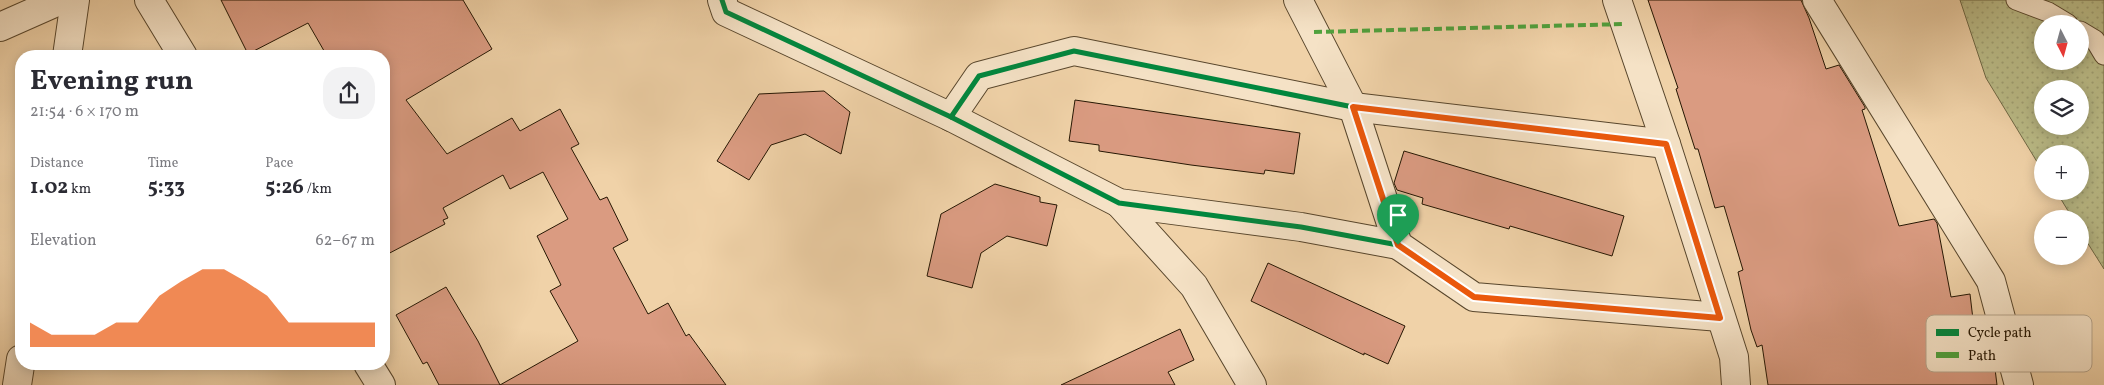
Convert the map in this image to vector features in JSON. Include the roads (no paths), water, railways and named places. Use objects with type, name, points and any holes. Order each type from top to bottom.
[{"type":"street","points":[[0,27],[61,0]]},
{"type":"street","points":[[68,50],[75,0]]},
{"type":"street","points":[[149,0],[179,50]]},
{"type":"street","points":[[722,0],[726,12],[951,116],[1119,203],[1301,227],[1398,245],[1474,297],[1720,318]]},
{"type":"street","points":[[1298,0],[1353,107],[1398,245]]},
{"type":"street","points":[[1617,0],[1666,144],[1720,318],[1734,356],[1736,385]]},
{"type":"street","points":[[1817,0],[1990,280],[2000,315]]},
{"type":"street","points":[[951,116],[978,76],[1074,51],[1353,107],[1666,144]]},
{"type":"street","points":[[1119,203],[1194,286],[1252,385]]},
{"type":"street","points":[[17,385],[19,370]]},
{"type":"street","points":[[372,370],[381,385]]},
{"type":"street","points":[[2015,372],[2019,385]]},
{"type":"lane","points":[[2016,0],[2049,6],[2058,15]]},
{"type":"lane","points":[[2089,36],[2095,40],[2104,55]]}]
